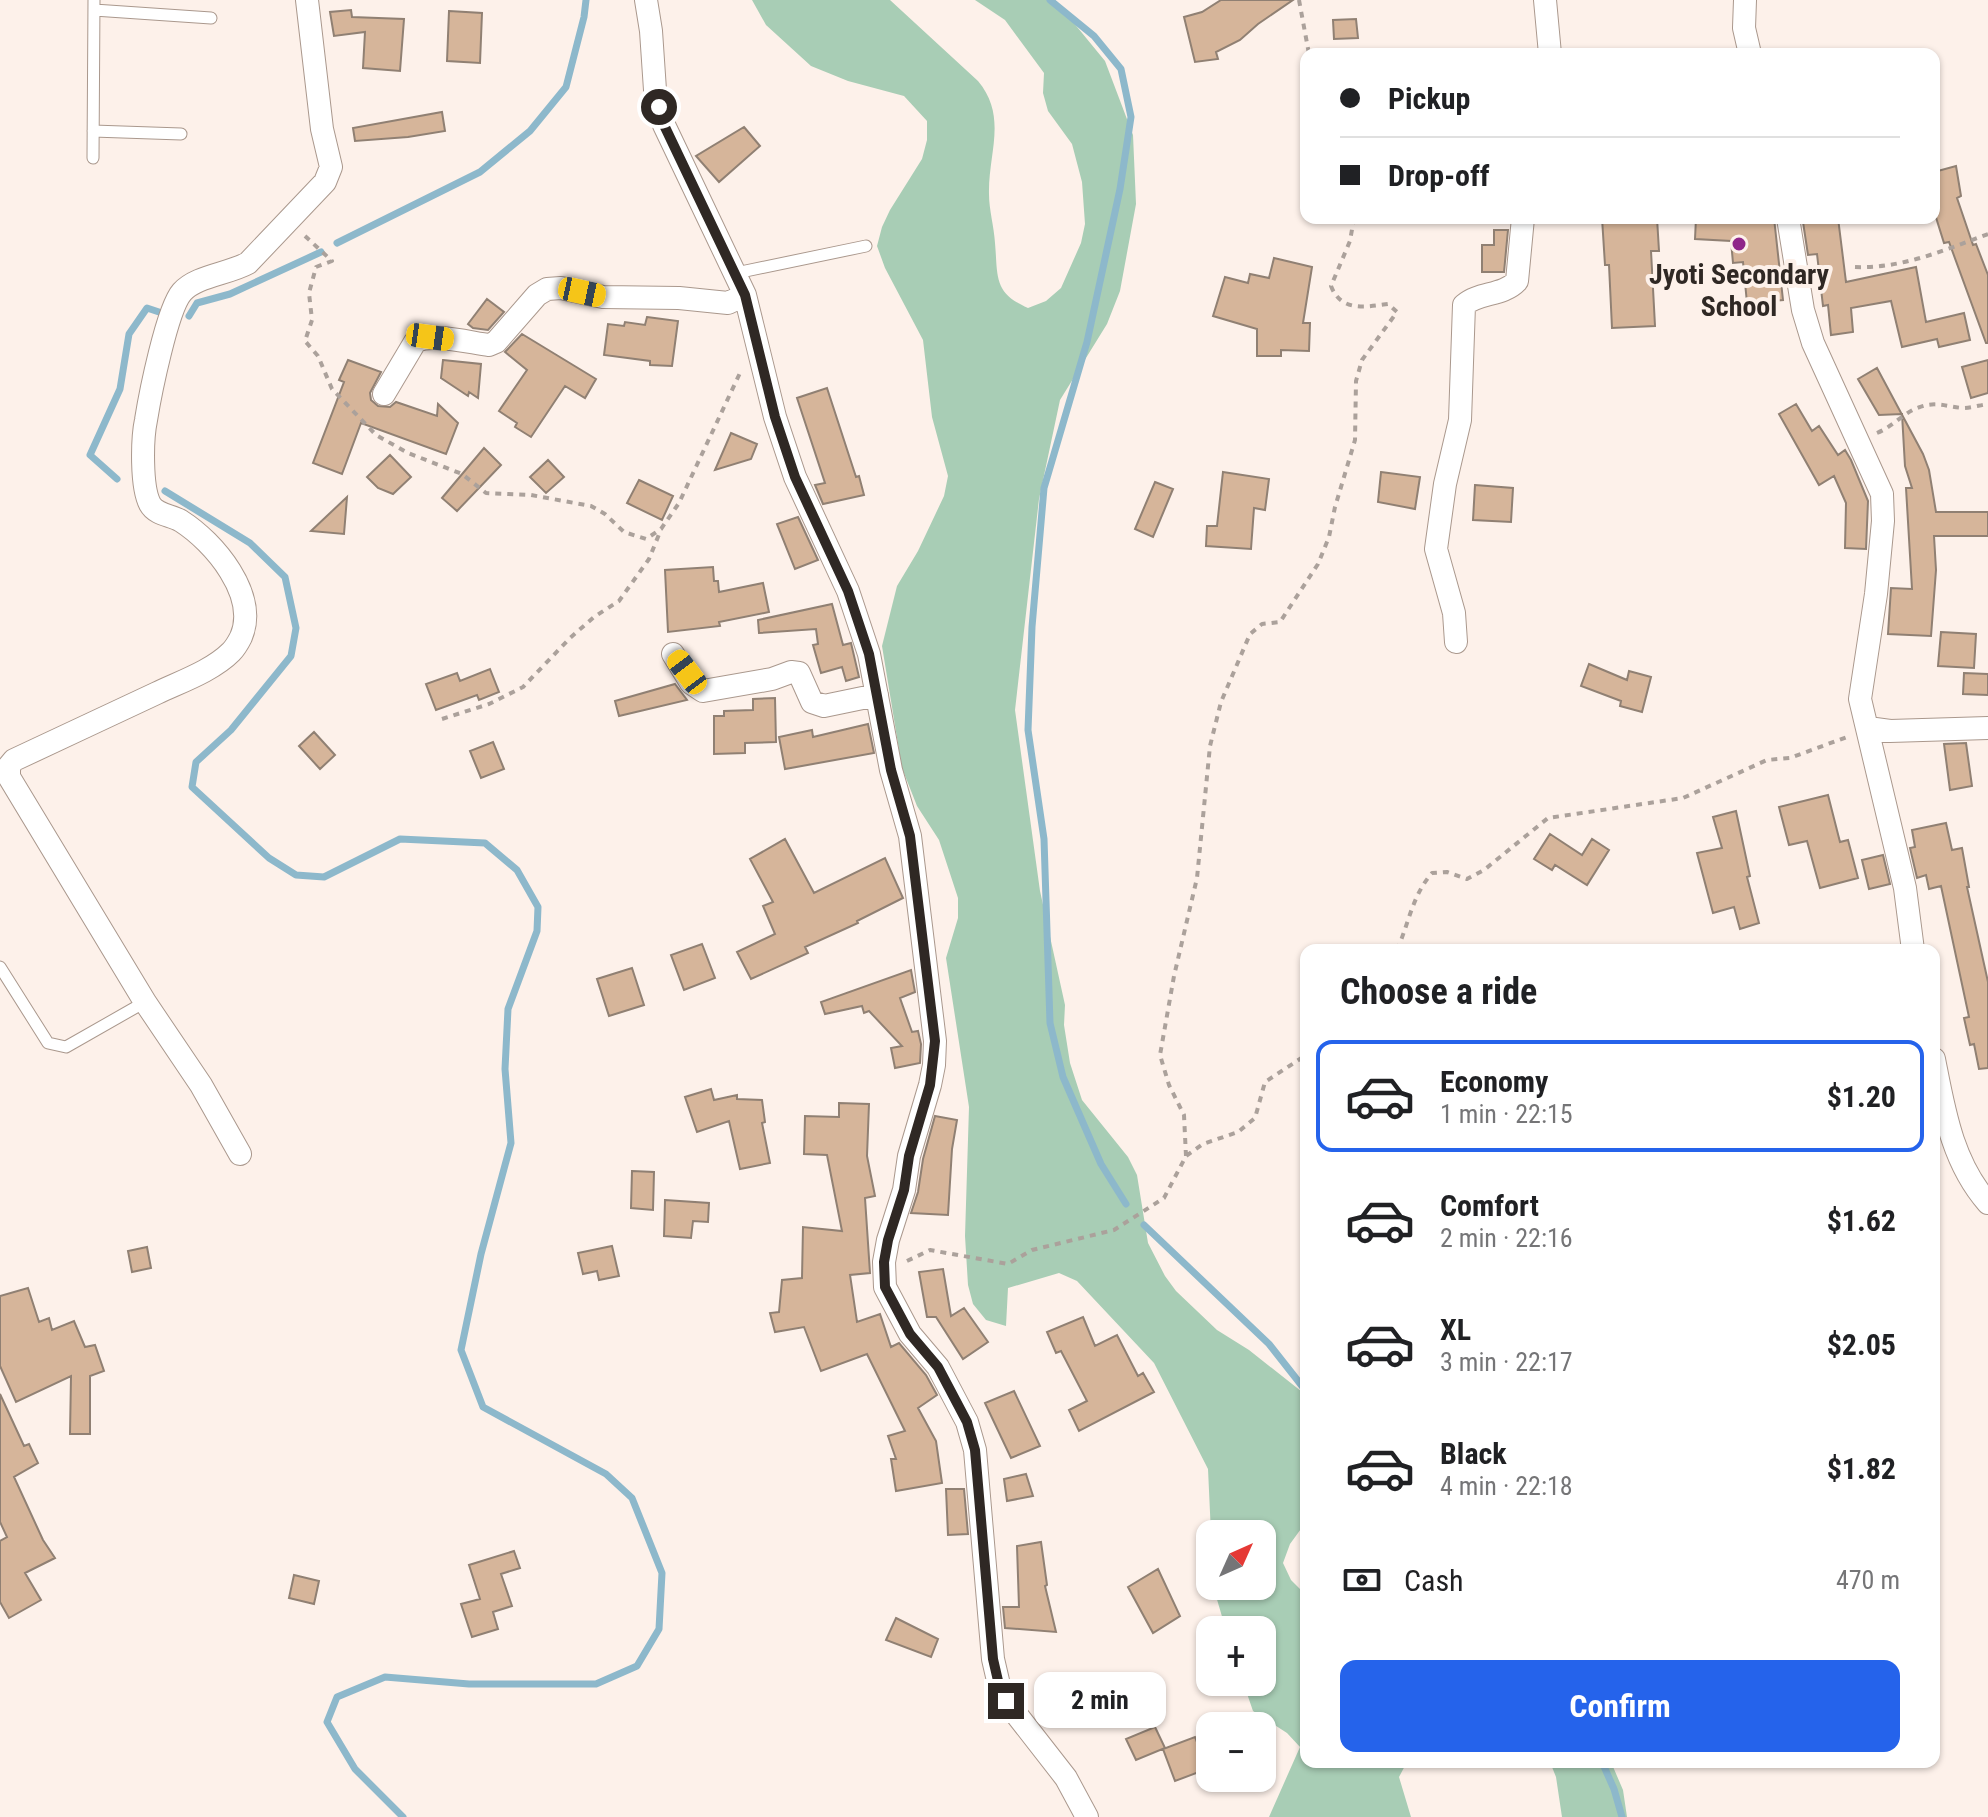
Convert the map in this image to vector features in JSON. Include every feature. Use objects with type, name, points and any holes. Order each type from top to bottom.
[{"type":"street","points":[[240,1154],[201,1085],[145,1002],[9,777],[9,766],[14,760],[199,673],[230,653],[241,636],[245,610],[243,598],[226,567],[209,543],[180,521],[156,510],[149,502],[144,471],[145,422],[169,322],[180,294],[190,285],[233,272],[248,263],[325,182],[331,167],[322,129],[307,0]]},
{"type":"street","points":[[646,0],[655,90],[664,125],[745,295],[775,417],[795,477],[850,598],[869,654],[891,770],[910,836],[935,1041],[930,1085],[888,1240],[885,1287],[904,1324],[938,1367],[967,1422],[975,1450],[993,1659],[999,1685],[1012,1710],[1066,1778],[1087,1817]]},
{"type":"street","points":[[1545,0],[1549,48]]},
{"type":"street","points":[[1745,0],[1744,28],[1749,48]]},
{"type":"street","points":[[1456,642],[1454,613],[1436,549],[1445,484],[1460,420],[1464,305],[1473,297],[1511,287],[1517,281],[1522,224]]},
{"type":"street","points":[[1789,224],[1803,310],[1813,343],[1882,494],[1883,521],[1876,594],[1860,699],[1905,888],[1912,944]]},
{"type":"street","points":[[384,394],[420,338],[489,345],[505,334],[537,295],[547,289],[561,288],[603,297],[679,298],[728,303],[745,295]]},
{"type":"street","points":[[673,654],[691,683],[703,691],[772,679],[791,672],[799,673],[812,702],[824,706],[877,695]]},
{"type":"street","points":[[1868,728],[1890,731],[1988,728]]},
{"type":"street","points":[[1940,1089],[1958,1157],[1976,1189],[1988,1203]]},
{"type":"lane","points":[[93,158],[94,5],[211,18]]},
{"type":"lane","points":[[93,131],[181,134]]},
{"type":"lane","points":[[736,273],[866,246]]},
{"type":"lane","points":[[0,967],[48,1043],[58,1047],[66,1047],[145,1002]]},
{"type":"path","points":[[1299,0],[1308,48]]},
{"type":"path","points":[[288,220],[332,261],[316,267],[309,293],[312,320],[305,341],[318,356],[332,389],[376,435],[408,453],[462,474],[486,493],[531,495],[591,506],[624,532],[646,539],[661,529]]},
{"type":"path","points":[[1186,1156],[1184,1115],[1169,1085],[1160,1055],[1174,976],[1197,878],[1210,746],[1221,702],[1250,634],[1262,624],[1280,622],[1318,564],[1329,537],[1337,496],[1355,440],[1356,381],[1362,360],[1397,312],[1388,304],[1347,305],[1336,298],[1331,286],[1350,241],[1353,224]]},
{"type":"path","points":[[1855,267],[1895,265],[1988,234]]},
{"type":"path","points":[[442,719],[489,704],[523,687],[570,638],[619,601],[649,559],[661,529],[679,503],[745,359],[758,341]]},
{"type":"path","points":[[1857,442],[1893,426],[1907,413],[1921,406],[1940,403],[1962,408],[1988,404]]},
{"type":"path","points":[[1400,944],[1411,905],[1420,886],[1432,873],[1447,872],[1467,879],[1484,870],[1548,818],[1683,798],[1767,760],[1790,758],[1868,728]]},
{"type":"path","points":[[884,1272],[930,1250],[1008,1264],[1032,1250],[1114,1230],[1164,1198],[1186,1156],[1203,1144],[1238,1132],[1255,1118],[1265,1082],[1300,1059]]},
{"type":"green space","points":[[752,0],[890,0],[978,81],[987,95],[994,122],[989,194],[998,274],[1008,296],[1028,308],[1046,301],[1061,288],[1081,243],[1085,224],[1082,182],[1072,144],[1048,111],[1043,93],[1044,73],[1005,20],[975,0],[1055,0],[1105,61],[1133,135],[1136,204],[1120,291],[1107,324],[1060,400],[1039,499],[1015,710],[1040,891],[1065,1005],[1064,1025],[1070,1063],[1082,1100],[1128,1157],[1137,1175],[1148,1243],[1176,1291],[1217,1330],[1249,1350],[1300,1390],[1300,1530],[1290,1544],[1283,1563],[1291,1580],[1300,1589],[1300,1747],[1276,1726],[1276,1712],[1255,1712],[1248,1696],[1276,1696],[1276,1616],[1222,1616],[1217,1600],[1276,1600],[1276,1520],[1210,1520],[1208,1469],[1154,1363],[1077,1281],[1059,1273],[1008,1288],[1006,1326],[986,1320],[973,1304],[968,1285],[965,1236],[969,1107],[946,958],[958,918],[958,898],[939,840],[917,806],[902,768],[882,646],[897,586],[918,551],[944,496],[948,476],[932,417],[923,340],[885,268],[877,246],[890,210],[922,159],[927,140],[927,121],[904,96],[848,81],[811,66],[766,25]]},
{"type":"green space","points":[[1300,1747],[1300,1768],[1404,1768],[1399,1777],[1411,1817],[1269,1817]]},
{"type":"green space","points":[[1552,1768],[1614,1768],[1623,1790],[1627,1817],[1562,1817]]},
{"type":"building","points":[[1221,0],[1293,0],[1240,40],[1216,52],[1218,59],[1195,62],[1184,17],[1202,12]]},
{"type":"building","points":[[351,10],[352,17],[404,19],[400,71],[363,68],[365,32],[334,36],[330,12]]},
{"type":"building","points":[[449,11],[482,13],[480,63],[447,61]]},
{"type":"building","points":[[1356,19],[1358,38],[1334,39],[1333,20]]},
{"type":"building","points":[[442,112],[445,131],[355,141],[353,128]]},
{"type":"building","points":[[744,127],[760,146],[719,182],[696,156]]},
{"type":"building","points":[[1956,166],[1961,196],[1957,198],[1973,245],[1976,244],[1988,275],[1988,343],[1949,242],[1944,243],[1938,224],[1940,170]]},
{"type":"building","points":[[1602,224],[1657,224],[1659,251],[1651,251],[1655,326],[1612,328],[1609,265],[1605,265]]},
{"type":"building","points":[[1696,224],[1775,224],[1783,300],[1747,303],[1743,262],[1733,263],[1731,241],[1695,239]]},
{"type":"building","points":[[1803,224],[1839,224],[1846,282],[1916,267],[1926,322],[1964,313],[1970,340],[1939,347],[1937,339],[1902,347],[1891,301],[1851,308],[1853,332],[1831,335],[1828,305],[1823,306],[1817,254],[1808,255]]},
{"type":"building","points":[[1494,230],[1508,230],[1504,272],[1482,272],[1482,245],[1494,245]]},
{"type":"building","points":[[1274,258],[1312,267],[1303,323],[1310,323],[1309,351],[1281,350],[1281,356],[1257,356],[1257,329],[1213,316],[1225,277],[1248,283],[1250,274],[1269,278]]},
{"type":"building","points":[[487,299],[504,312],[488,330],[473,328],[468,324]]},
{"type":"building","points":[[647,317],[678,321],[672,366],[650,365],[650,361],[604,355],[608,324],[624,326],[625,322],[645,325]]},
{"type":"building","points":[[522,334],[596,379],[585,398],[565,386],[531,437],[499,411],[527,370],[505,352]]},
{"type":"building","points":[[348,360],[381,372],[370,393],[371,400],[378,406],[390,407],[396,402],[437,416],[438,404],[458,423],[446,454],[361,423],[342,474],[313,463],[344,382],[339,380]]},
{"type":"building","points":[[443,360],[481,364],[478,398],[469,392],[468,396],[441,378]]},
{"type":"building","points":[[1988,360],[1988,393],[1971,398],[1962,367]]},
{"type":"building","points":[[1877,368],[1902,414],[1879,415],[1858,379]]},
{"type":"building","points":[[827,388],[864,495],[823,504],[815,485],[825,483],[797,398]]},
{"type":"building","points":[[1796,404],[1812,431],[1819,426],[1838,455],[1845,450],[1851,460],[1868,501],[1866,549],[1845,548],[1846,503],[1834,476],[1819,485],[1779,414]]},
{"type":"building","points":[[1902,415],[1929,470],[1936,512],[1988,512],[1988,536],[1934,536],[1936,570],[1931,636],[1888,634],[1891,588],[1912,589],[1906,488],[1912,488],[1905,466]]},
{"type":"building","points":[[731,433],[757,444],[751,459],[715,470]]},
{"type":"building","points":[[484,448],[501,465],[457,511],[442,498]]},
{"type":"building","points":[[390,455],[411,477],[393,494],[378,488],[367,477]]},
{"type":"building","points":[[548,460],[564,477],[546,493],[530,477]]},
{"type":"building","points":[[1223,472],[1269,479],[1265,510],[1254,508],[1251,549],[1206,546],[1207,526],[1217,526]]},
{"type":"building","points":[[1381,472],[1420,477],[1415,509],[1378,502]]},
{"type":"building","points":[[639,480],[673,496],[662,520],[627,503]]},
{"type":"building","points":[[1155,482],[1173,489],[1153,537],[1135,529]]},
{"type":"building","points":[[1475,485],[1513,488],[1511,522],[1473,520]]},
{"type":"building","points":[[347,497],[344,534],[311,531]]},
{"type":"building","points":[[798,517],[818,560],[795,569],[777,524]]},
{"type":"building","points":[[713,567],[719,592],[763,583],[769,612],[719,622],[720,626],[668,632],[665,570]]},
{"type":"building","points":[[832,604],[843,645],[851,643],[859,677],[846,681],[842,667],[821,673],[813,645],[818,644],[816,629],[759,633],[758,620]]},
{"type":"building","points":[[1941,632],[1976,634],[1974,668],[1938,666]]},
{"type":"building","points":[[1589,664],[1627,680],[1629,671],[1651,677],[1642,712],[1620,706],[1621,701],[1581,686]]},
{"type":"building","points":[[490,669],[499,692],[479,700],[477,695],[436,710],[426,684],[457,673],[460,681]]},
{"type":"building","points":[[1964,673],[1988,674],[1988,695],[1963,694]]},
{"type":"building","points":[[675,684],[687,700],[619,716],[615,701]]},
{"type":"building","points":[[775,698],[776,742],[745,743],[745,753],[714,754],[714,716],[724,716],[724,711],[753,710],[753,699]]},
{"type":"building","points":[[868,724],[874,753],[785,769],[779,737],[812,730],[813,737]]},
{"type":"building","points":[[314,732],[335,755],[320,769],[299,746]]},
{"type":"building","points":[[493,742],[504,769],[481,778],[470,751]]},
{"type":"building","points":[[1966,743],[1972,786],[1950,790],[1944,744]]},
{"type":"building","points":[[1828,795],[1840,842],[1848,840],[1858,878],[1820,888],[1807,841],[1789,845],[1779,807]]},
{"type":"building","points":[[1736,811],[1750,876],[1747,877],[1759,923],[1740,929],[1734,907],[1713,913],[1697,853],[1722,848],[1713,817]]},
{"type":"building","points":[[1946,823],[1952,850],[1962,848],[1967,887],[1988,982],[1988,1068],[1979,1069],[1974,1044],[1970,1045],[1964,1018],[1969,1017],[1941,886],[1929,889],[1926,875],[1917,878],[1910,848],[1915,847],[1912,830]]},
{"type":"building","points":[[1550,834],[1582,855],[1592,839],[1609,850],[1587,885],[1555,865],[1552,870],[1534,859]]},
{"type":"building","points":[[785,839],[814,893],[885,858],[903,898],[805,947],[808,953],[751,979],[737,952],[775,934],[763,906],[773,902],[750,859]]},
{"type":"building","points":[[1883,855],[1890,884],[1869,889],[1862,860]]},
{"type":"building","points":[[702,944],[715,978],[684,990],[671,955]]},
{"type":"building","points":[[632,968],[644,1005],[609,1016],[597,979]]},
{"type":"building","points":[[911,970],[915,992],[900,998],[912,1032],[918,1031],[920,1063],[895,1068],[891,1048],[902,1046],[869,1011],[864,1013],[862,1006],[825,1014],[821,1002]]},
{"type":"building","points":[[711,1089],[714,1100],[737,1095],[737,1099],[762,1100],[765,1122],[762,1123],[770,1163],[740,1169],[729,1121],[697,1132],[685,1097]]},
{"type":"building","points":[[839,1103],[869,1104],[867,1156],[875,1196],[865,1198],[870,1273],[850,1275],[857,1322],[880,1314],[891,1347],[899,1343],[926,1375],[937,1395],[918,1408],[936,1441],[942,1483],[896,1491],[891,1459],[896,1459],[888,1436],[905,1431],[867,1354],[821,1371],[804,1327],[775,1332],[770,1313],[779,1312],[782,1280],[802,1278],[803,1227],[842,1231],[827,1155],[804,1154],[805,1116],[839,1117]]},
{"type":"building","points":[[935,1116],[957,1120],[948,1215],[911,1213],[918,1192]]},
{"type":"building","points":[[632,1171],[654,1172],[653,1210],[631,1208]]},
{"type":"building","points":[[665,1200],[709,1203],[708,1222],[693,1221],[691,1238],[664,1236]]},
{"type":"building","points":[[612,1246],[619,1276],[599,1280],[597,1271],[583,1274],[578,1253]]},
{"type":"building","points":[[147,1247],[151,1268],[132,1272],[128,1251]]},
{"type":"building","points":[[943,1269],[951,1316],[964,1308],[988,1342],[963,1359],[936,1317],[927,1317],[919,1272]]},
{"type":"building","points":[[28,1288],[39,1322],[49,1318],[52,1330],[74,1321],[85,1347],[95,1345],[104,1371],[90,1376],[90,1434],[70,1434],[71,1376],[16,1402],[0,1366],[0,1296]]},
{"type":"building","points":[[1083,1317],[1095,1346],[1117,1335],[1138,1376],[1143,1373],[1154,1392],[1079,1431],[1069,1410],[1087,1401],[1061,1351],[1056,1353],[1047,1332]]},
{"type":"building","points":[[1014,1391],[1040,1446],[1011,1458],[985,1403]]},
{"type":"building","points":[[0,1394],[24,1446],[29,1444],[38,1463],[14,1477],[43,1540],[55,1558],[25,1573],[41,1600],[9,1618],[0,1602],[0,1541],[7,1537],[0,1522]]},
{"type":"building","points":[[1026,1474],[1033,1496],[1007,1501],[1004,1479]]},
{"type":"building","points":[[946,1489],[964,1489],[968,1534],[948,1535]]},
{"type":"building","points":[[1041,1542],[1045,1586],[1056,1632],[1005,1628],[1003,1607],[1019,1607],[1017,1546]]},
{"type":"building","points":[[514,1551],[520,1568],[501,1574],[512,1606],[493,1612],[498,1629],[472,1637],[461,1604],[480,1599],[469,1565]]},
{"type":"building","points":[[1158,1569],[1180,1616],[1153,1633],[1128,1587]]},
{"type":"building","points":[[294,1575],[319,1581],[314,1604],[289,1598]]},
{"type":"building","points":[[896,1618],[938,1639],[931,1657],[886,1640]]},
{"type":"building","points":[[1155,1727],[1165,1748],[1136,1760],[1126,1739]]},
{"type":"building","points":[[1195,1737],[1196,1773],[1175,1781],[1163,1749]]},
{"type":"waterway","points":[[337,243],[480,172],[530,131],[566,87],[586,0]]},
{"type":"waterway","points":[[1050,0],[1094,36],[1121,69],[1131,117],[1120,189],[1087,342],[1044,488],[1032,627],[1028,730],[1044,839],[1050,1023],[1063,1077],[1101,1164],[1126,1204]]},
{"type":"waterway","points":[[189,316],[197,303],[230,294],[321,252]]},
{"type":"waterway","points":[[117,479],[90,455],[120,389],[129,334],[147,308],[165,314]]},
{"type":"waterway","points":[[165,491],[250,543],[285,577],[296,628],[291,656],[231,730],[196,762],[192,787],[269,858],[296,875],[324,877],[400,839],[485,843],[517,870],[538,907],[537,931],[508,1009],[505,1069],[511,1143],[481,1254],[461,1350],[483,1407],[606,1474],[632,1498],[662,1573],[659,1629],[637,1666],[596,1684],[469,1684],[385,1677],[337,1697],[327,1722],[355,1769],[403,1817]]},
{"type":"waterway","points":[[1144,1225],[1269,1344],[1300,1383]]},
{"type":"waterway","points":[[1605,1768],[1622,1817]]},
{"type":"place","name":"Jyoti Secondary School","points":[[1739,244]]},
{"type":"route","points":[[659,107],[664,125],[745,295],[775,417],[795,477],[850,598],[869,654],[891,770],[910,836],[921,943],[931,999],[934,1065],[921,1123],[909,1156],[904,1190],[888,1240],[884,1262],[885,1287],[910,1334],[938,1367],[967,1422],[975,1450],[993,1659],[1006,1701]]}]
